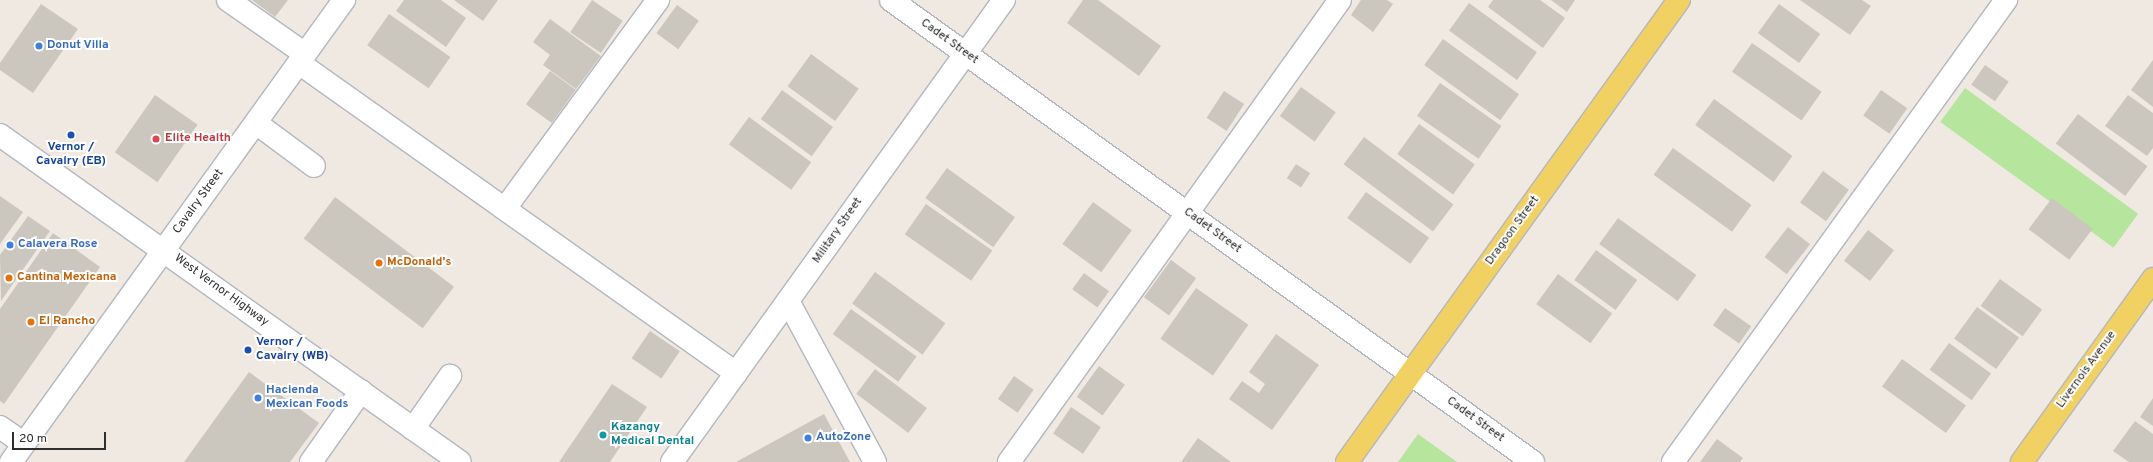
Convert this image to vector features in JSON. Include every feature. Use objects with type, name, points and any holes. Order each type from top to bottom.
[{"type":"main road","name":"Dragoon Street","points":[[1347,462],[1679,0]]},
{"type":"main road","name":"Livernois Avenue","points":[[2022,462],[2153,279]]},
{"type":"street","points":[[228,0],[302,59],[736,373]]},
{"type":"street","name":"Cavalry Street","points":[[11,462],[344,0]]},
{"type":"street","points":[[506,207],[658,0]]},
{"type":"street","name":"Cadet Street","points":[[891,0],[1533,462]]},
{"type":"street","name":"Military Street","points":[[674,461],[1004,0]]},
{"type":"street","points":[[1009,462],[1340,0]]},
{"type":"street","points":[[1673,462],[2006,0]]},
{"type":"street","points":[[256,123],[314,166]]},
{"type":"street","name":"West Vernor Highway","points":[[0,135],[460,462]]},
{"type":"street","points":[[788,301],[875,462]]},
{"type":"street","points":[[413,429],[450,376]]},
{"type":"street","points":[[311,462],[361,391]]},
{"type":"street","points":[[0,427],[24,444]]},
{"type":"green space","points":[[1965,88],[2138,214],[2113,248],[1940,122]]},
{"type":"green space","points":[[1418,434],[1457,462],[1398,462]]},
{"type":"building","points":[[252,0],[288,0],[275,17]]},
{"type":"building","points":[[404,0],[441,0],[466,18],[446,47],[396,11]]},
{"type":"building","points":[[454,0],[498,0],[483,21]]},
{"type":"building","points":[[592,0],[623,21],[601,53],[570,32]]},
{"type":"building","points":[[1083,0],[1098,0],[1161,46],[1139,76],[1067,23]]},
{"type":"building","points":[[1361,0],[1387,0],[1393,4],[1373,32],[1351,15]]},
{"type":"building","points":[[1493,0],[1540,0],[1565,18],[1543,48],[1488,7]]},
{"type":"building","points":[[1551,0],[1575,0],[1567,12]]},
{"type":"building","points":[[1800,0],[1862,0],[1871,6],[1850,35]]},
{"type":"building","points":[[1469,3],[1537,52],[1517,80],[1449,31]]},
{"type":"building","name":"Donut Villa","points":[[41,4],[78,29],[33,93],[0,70],[0,63]]},
{"type":"building","points":[[1779,4],[1820,34],[1799,63],[1758,33]]},
{"type":"building","points":[[677,5],[699,21],[678,49],[656,33]]},
{"type":"building","points":[[389,14],[450,57],[429,88],[367,45]]},
{"type":"building","points":[[550,19],[601,56],[576,89],[543,65],[550,55],[533,42]]},
{"type":"building","points":[[1443,39],[1519,94],[1500,120],[1424,65]]},
{"type":"building","points":[[1752,43],[1822,92],[1802,120],[1732,72]]},
{"type":"building","points":[[811,54],[859,89],[835,121],[787,86]]},
{"type":"building","points":[[2153,60],[2153,107],[2131,90]]},
{"type":"building","points":[[1985,65],[2009,82],[1995,101],[1971,85]]},
{"type":"building","points":[[550,71],[576,90],[552,123],[526,104]]},
{"type":"building","points":[[1440,83],[1501,126],[1478,159],[1417,116]]},
{"type":"building","points":[[1301,87],[1336,112],[1315,141],[1280,116]]},
{"type":"building","points":[[782,90],[833,127],[812,156],[761,119]]},
{"type":"building","points":[[1881,90],[1907,108],[1889,134],[1863,115]]},
{"type":"building","points":[[1224,91],[1244,104],[1227,131],[1207,118]]},
{"type":"building","name":"Elite Health","points":[[155,95],[198,125],[157,182],[115,152]]},
{"type":"building","points":[[2128,95],[2153,113],[2153,148],[2147,156],[2105,126]]},
{"type":"building","points":[[1714,99],[1792,156],[1774,182],[1695,125]]},
{"type":"building","points":[[2078,114],[2147,166],[2125,196],[2056,144]]},
{"type":"building","points":[[749,117],[811,162],[791,190],[729,145]]},
{"type":"building","points":[[1419,124],[1475,165],[1453,194],[1397,154]]},
{"type":"building","points":[[1364,137],[1453,204],[1433,232],[1344,164]]},
{"type":"building","points":[[1673,148],[1751,205],[1732,232],[1654,175]]},
{"type":"building","points":[[1296,164],[1310,173],[1301,188],[1287,178]]},
{"type":"building","points":[[947,168],[1015,217],[993,247],[925,198]]},
{"type":"building","points":[[1823,171],[1849,190],[1826,221],[1800,203]]},
{"type":"building","points":[[1366,192],[1429,238],[1410,264],[1347,218]]},
{"type":"building","points":[[0,196],[23,212],[0,244]]},
{"type":"building","name":"McDonald's","points":[[335,197],[454,287],[423,328],[304,239]]},
{"type":"building","points":[[2052,198],[2093,229],[2069,260],[2029,229]]},
{"type":"building","points":[[1093,202],[1132,230],[1101,272],[1062,244]]},
{"type":"building","points":[[926,204],[992,250],[971,281],[905,234]]},
{"type":"building","name":"Cantina Mexicana","points":[[28,216],[50,231],[1,301],[0,255]]},
{"type":"building","points":[[1618,218],[1696,275],[1678,301],[1599,244]]},
{"type":"building","points":[[1788,227],[1810,244],[1787,274],[1765,257]]},
{"type":"building","points":[[1868,230],[1894,250],[1870,281],[1844,261]]},
{"type":"building","name":"El Rancho","points":[[53,233],[100,267],[4,404],[0,401],[0,309]]},
{"type":"building","points":[[1596,250],[1637,280],[1616,310],[1574,280]]},
{"type":"building","points":[[1171,260],[1196,278],[1169,315],[1144,297]]},
{"type":"building","points":[[875,272],[945,323],[922,355],[852,304]]},
{"type":"building","points":[[1084,273],[1109,291],[1097,307],[1072,289]]},
{"type":"building","points":[[1558,274],[1612,313],[1590,343],[1536,304]]},
{"type":"building","points":[[2000,279],[2042,310],[2023,336],[1981,306]]},
{"type":"building","points":[[1196,288],[1248,325],[1213,375],[1160,339]]},
{"type":"building","points":[[1977,307],[2019,338],[1996,369],[1954,339]]},
{"type":"building","points":[[1725,308],[1751,326],[1739,344],[1713,325]]},
{"type":"building","points":[[851,309],[917,357],[898,382],[833,334]]},
{"type":"building","points":[[650,331],[680,351],[661,378],[632,358]]},
{"type":"building","points":[[1276,334],[1319,365],[1272,430],[1229,399],[1242,381],[1259,393],[1265,384],[1249,372]]},
{"type":"building","points":[[1949,343],[1991,374],[1972,400],[1930,370]]},
{"type":"building","points":[[1902,359],[1966,405],[1946,433],[1882,387]]},
{"type":"building","points":[[1099,366],[1125,385],[1103,416],[1077,397]]},
{"type":"building","points":[[875,369],[927,408],[908,433],[856,394]]},
{"type":"building","name":"Hacienda Mexican Foods","points":[[249,372],[319,423],[290,462],[184,462]]},
{"type":"building","points":[[1014,376],[1034,390],[1018,413],[998,399]]},
{"type":"building","name":"Kazangy Medical Dental","points":[[612,384],[647,407],[610,462],[559,462]]},
{"type":"building","points":[[2153,398],[2153,426],[2140,417]]},
{"type":"building","points":[[1071,407],[1101,427],[1083,454],[1053,434]]},
{"type":"building","name":"AutoZone","points":[[824,414],[850,462],[736,462]]},
{"type":"building","points":[[2135,421],[2153,434],[2153,462],[2129,462],[2113,451]]},
{"type":"building","points":[[1198,438],[1231,462],[1181,462]]},
{"type":"building","points":[[1717,439],[1743,458],[1740,462],[1700,462]]},
{"type":"place","name":"Donut Villa","points":[[39,46]]},
{"type":"place","name":"Vernor / Cavalry (EB)","points":[[71,135]]},
{"type":"place","name":"Elite Health","points":[[156,139]]},
{"type":"place","name":"Calavera Rose","points":[[10,245]]},
{"type":"place","name":"McDonald's","points":[[379,263]]},
{"type":"place","name":"Cantina Mexicana","points":[[9,278]]},
{"type":"place","name":"El Rancho","points":[[31,322]]},
{"type":"place","name":"Vernor / Cavalry (WB)","points":[[248,350]]},
{"type":"place","name":"Hacienda Mexican Foods","points":[[258,398]]},
{"type":"place","name":"Kazangy Medical Dental","points":[[603,435]]},
{"type":"place","name":"AutoZone","points":[[808,438]]}]
